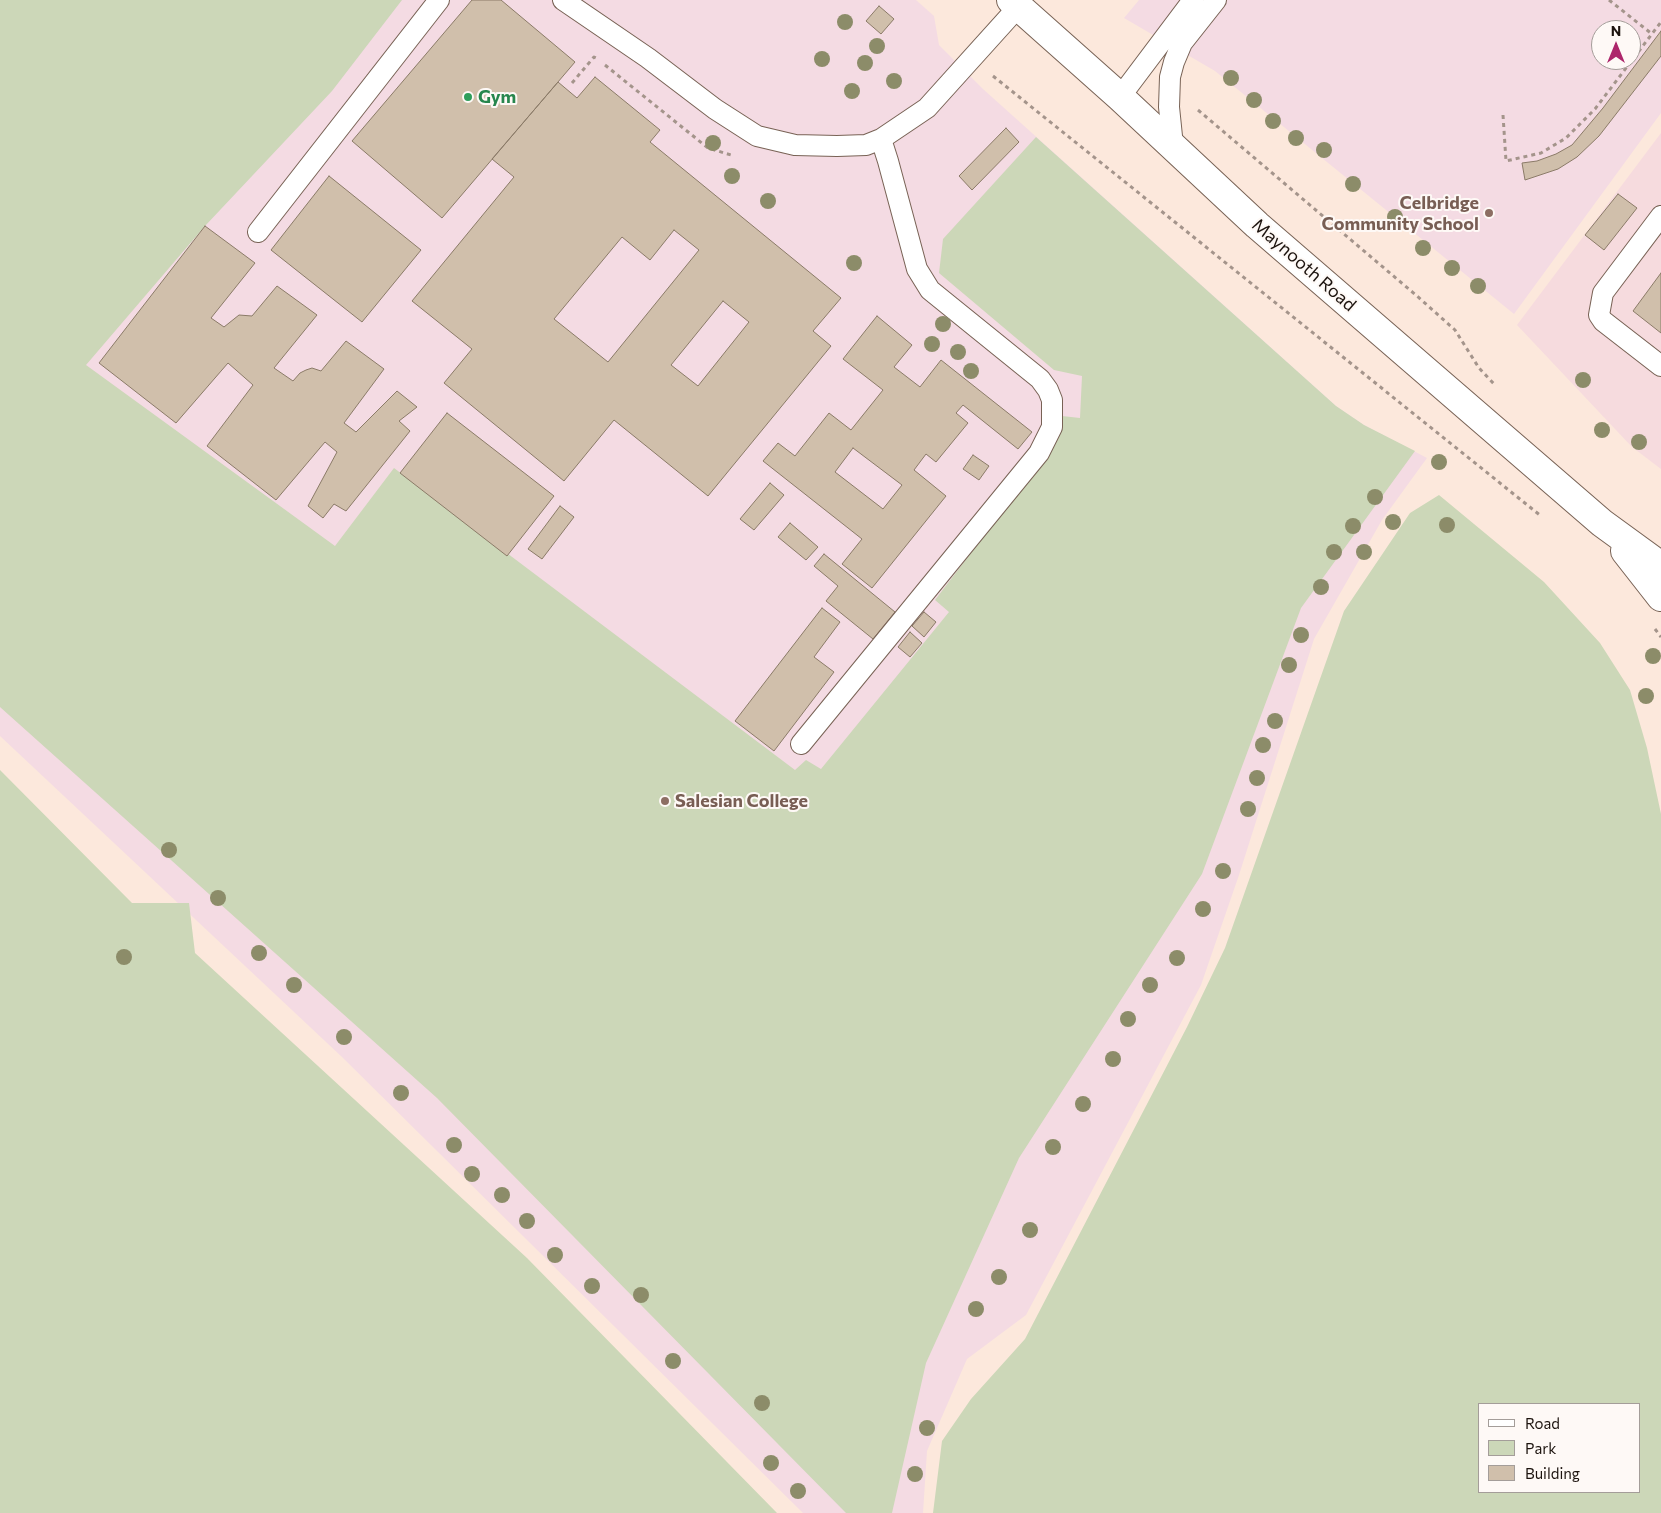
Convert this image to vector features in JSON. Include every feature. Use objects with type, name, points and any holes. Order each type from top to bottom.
[{"type":"main road","name":"Maynooth Road","points":[[1015,3],[1174,146],[1257,225],[1602,523],[1661,566]]},
{"type":"main road","name":"Maynooth Road","points":[[1602,523],[1661,597]]},
{"type":"lane","points":[[258,232],[439,0]]},
{"type":"lane","points":[[563,0],[648,58],[715,110],[757,136],[795,145],[837,146],[866,145],[881,139],[927,108],[971,58],[1015,3]]},
{"type":"lane","points":[[1120,97],[1193,0]]},
{"type":"lane","points":[[1174,146],[1169,91],[1174,62],[1182,43],[1216,0]]},
{"type":"lane","points":[[801,744],[1039,452],[1052,427],[1052,400],[1040,379],[930,290],[917,269],[881,139]]},
{"type":"lane","points":[[1661,216],[1603,293],[1600,315],[1603,321],[1661,366]]},
{"type":"path","points":[[1609,0],[1652,34]]},
{"type":"path","points":[[1503,115],[1506,161],[1541,153],[1566,138],[1595,109],[1661,22]]},
{"type":"path","points":[[971,58],[1542,516]]},
{"type":"path","points":[[1169,91],[1204,114],[1455,330],[1480,368],[1498,389]]},
{"type":"path","points":[[1650,622],[1661,637]]},
{"type":"shaded area","name":"Salesian College","points":[[0,0],[916,0],[934,16],[939,45],[983,89],[1336,406],[1364,425],[1427,458],[1382,520],[1314,639],[1239,875],[1201,985],[1026,1315],[967,1359],[927,1451],[923,1513],[803,1513],[342,1057],[0,736]]},
{"type":"shaded area","name":"Celbridge Community School","points":[[1139,0],[1661,0],[1661,113],[1514,314],[1215,71],[1124,18]]},
{"type":"shaded area","points":[[1661,133],[1661,469],[1632,447],[1517,325]]},
{"type":"green space","name":"Salesian College","points":[[0,0],[402,0],[332,91],[205,226],[86,365],[335,546],[394,468],[795,770],[806,760],[821,769],[949,612],[935,600],[1058,439],[1062,416],[1080,418],[1082,376],[1054,370],[939,273],[943,239],[1036,137],[1336,406],[1364,425],[1415,451],[1301,608],[1202,874],[1019,1158],[926,1363],[892,1513],[846,1513],[437,1098],[0,707]]},
{"type":"green space","points":[[1439,495],[1544,582],[1600,643],[1630,690],[1647,748],[1661,814],[1661,1513],[933,1513],[942,1441],[971,1399],[1025,1339],[1187,1027],[1225,948],[1344,611],[1410,513]]},
{"type":"green space","points":[[0,770],[132,903],[189,903],[195,953],[527,1258],[777,1513],[0,1513]]},
{"type":"building","name":"Gym","points":[[472,0],[501,0],[575,62],[442,218],[352,141]]},
{"type":"building","points":[[879,6],[894,19],[881,34],[866,21]]},
{"type":"building","points":[[1661,31],[1661,56],[1599,136],[1577,157],[1558,169],[1525,180],[1522,163],[1537,161],[1556,154],[1572,145],[1632,70],[1641,70],[1641,58]]},
{"type":"building","points":[[595,77],[660,130],[650,142],[841,298],[813,331],[831,346],[708,496],[614,420],[564,481],[444,383],[472,349],[412,301],[514,177],[492,159],[558,82],[577,98]],"holes":[[[674,230],[699,250],[608,362],[554,319],[622,237],[650,260]],[[723,301],[749,322],[698,386],[671,365]]]},
{"type":"building","points":[[1006,128],[1019,142],[972,190],[959,176]]},
{"type":"building","points":[[329,176],[421,250],[362,322],[271,250]]},
{"type":"building","points":[[1618,194],[1637,208],[1604,250],[1585,235]]},
{"type":"building","points":[[205,226],[255,263],[211,318],[224,327],[239,315],[252,316],[277,286],[317,315],[274,368],[293,381],[300,373],[306,370],[312,368],[321,371],[346,341],[384,369],[344,423],[356,432],[397,391],[417,407],[399,421],[410,431],[346,511],[334,504],[323,518],[308,506],[337,452],[325,442],[276,500],[207,446],[253,385],[228,363],[176,423],[99,363]]},
{"type":"building","points":[[1661,273],[1661,333],[1633,311]]},
{"type":"building","points":[[877,316],[912,345],[894,367],[920,387],[941,360],[1032,432],[1018,449],[963,405],[956,413],[968,423],[936,462],[926,454],[914,470],[946,496],[872,588],[842,564],[862,539],[763,461],[778,443],[795,456],[829,413],[851,430],[883,390],[843,359]],"holes":[[[853,448],[902,485],[883,509],[835,472]]]},
{"type":"building","points":[[447,413],[554,496],[507,556],[400,473]]},
{"type":"building","points":[[973,455],[989,466],[979,480],[963,469]]},
{"type":"building","points":[[770,483],[784,495],[754,530],[740,519]]},
{"type":"building","points":[[560,506],[574,517],[542,559],[528,549]]},
{"type":"building","points":[[790,523],[818,547],[806,560],[778,537]]},
{"type":"building","points":[[824,554],[895,612],[873,639],[826,601],[838,586],[814,566]]},
{"type":"building","points":[[822,608],[840,622],[814,657],[834,672],[774,751],[735,721]]},
{"type":"building","points":[[924,612],[936,622],[924,637],[912,626]]},
{"type":"building","points":[[910,632],[922,643],[910,657],[898,647]]},
{"type":"place","name":"Gym","points":[[468,97]]},
{"type":"place","name":"Celbridge Community School","points":[[1489,213]]},
{"type":"place","name":"Salesian College","points":[[665,801]]}]
